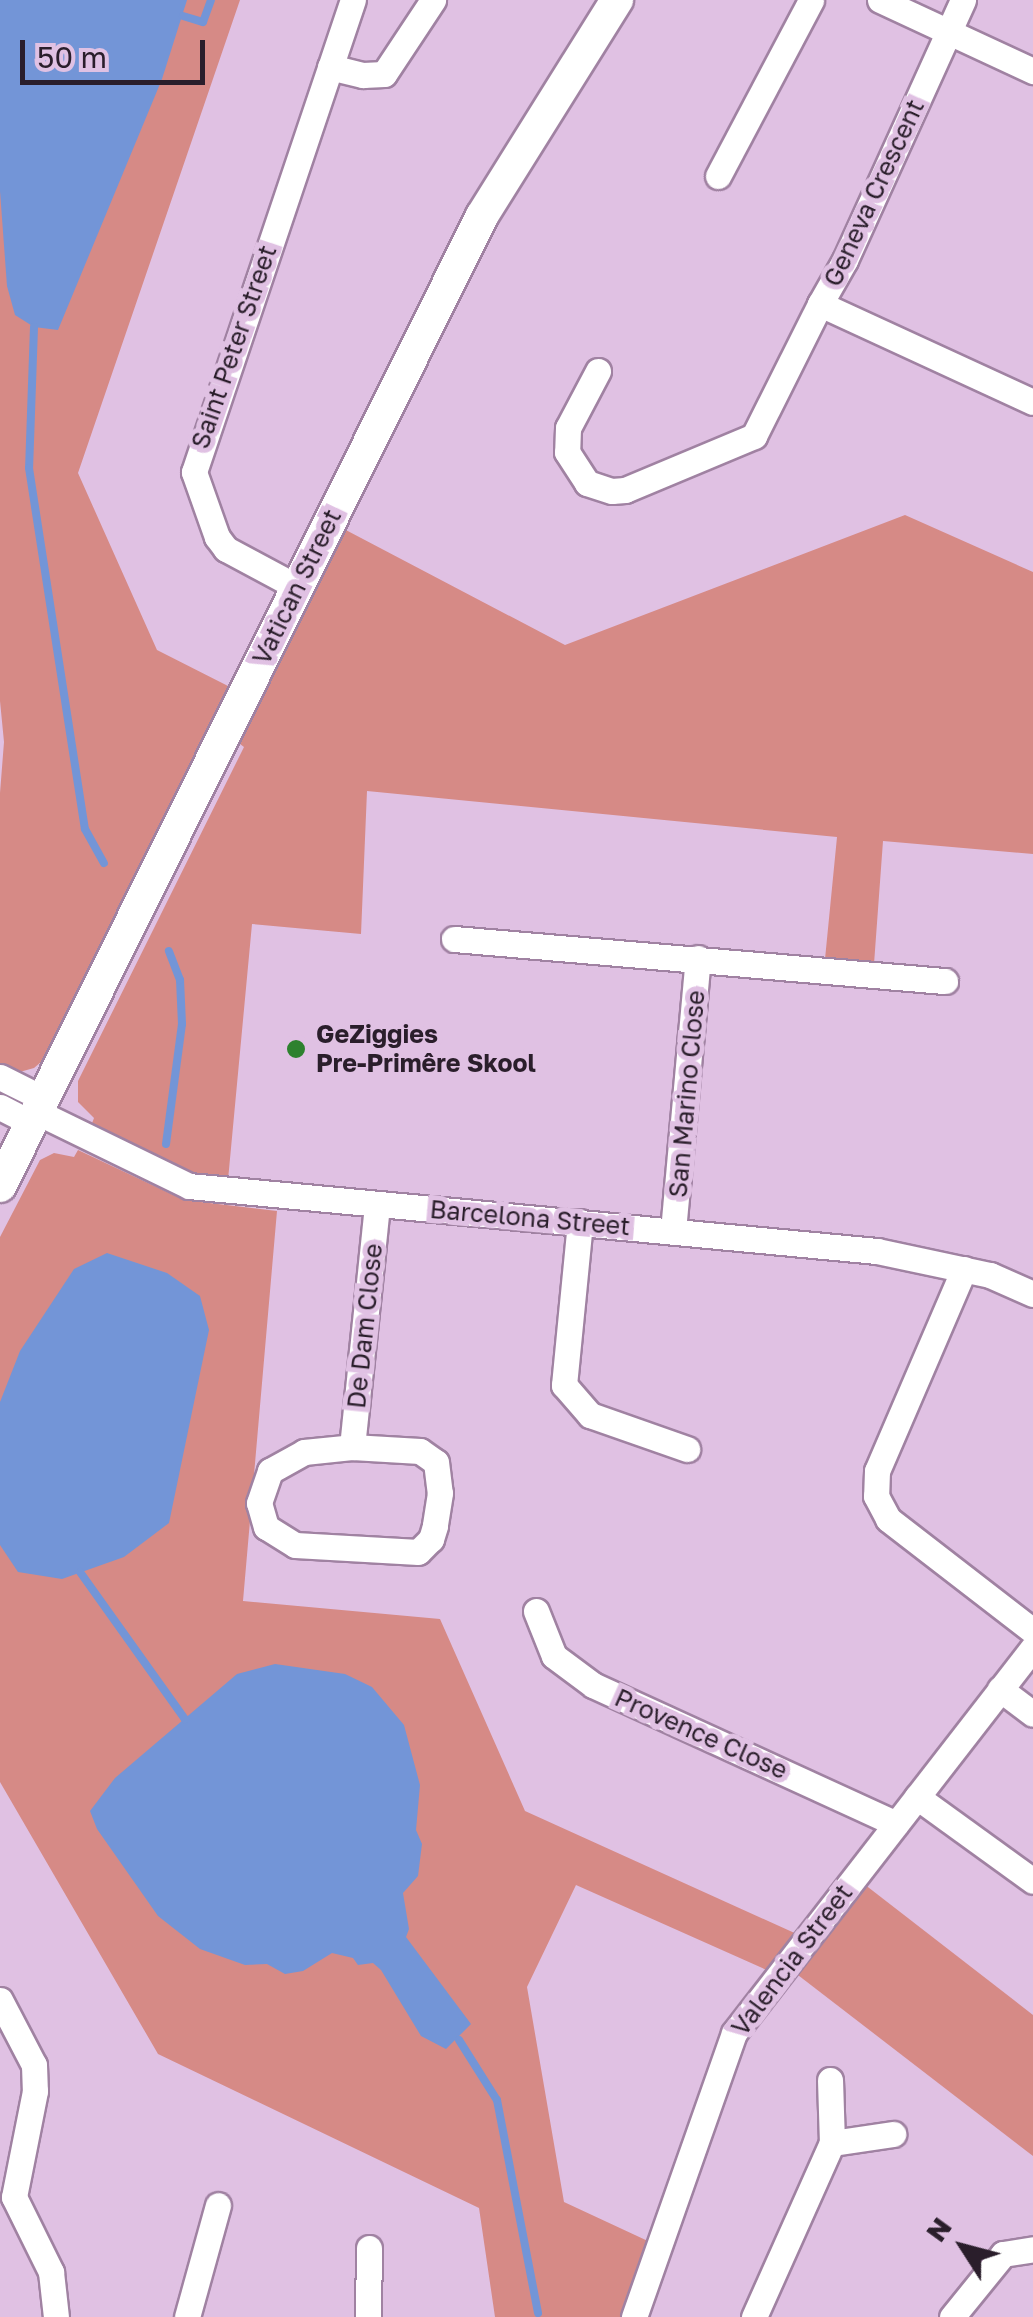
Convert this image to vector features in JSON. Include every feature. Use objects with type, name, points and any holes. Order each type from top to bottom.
[{"type":"street","name":"Saint Peter Street","points":[[297,587],[226,550],[196,486],[194,472],[353,0]]},
{"type":"street","points":[[330,67],[384,74],[434,0]]},
{"type":"street","name":"Vatican Street","points":[[0,1186],[482,216],[618,0]]},
{"type":"street","points":[[718,176],[810,0]]},
{"type":"street","points":[[880,0],[1033,72]]},
{"type":"street","name":"Geneva Crescent","points":[[963,0],[820,304],[1033,402]]},
{"type":"street","points":[[598,371],[568,428],[567,452],[587,483],[612,491],[625,490],[754,436],[820,304]]},
{"type":"street","name":"San Marino Close","points":[[454,939],[945,980]]},
{"type":"street","name":"San Marino Close","points":[[673,1230],[698,958]]},
{"type":"street","points":[[0,1077],[37,1111]]},
{"type":"street","points":[[0,1106],[37,1111]]},
{"type":"street","name":"Barcelona Street","points":[[37,1111],[188,1186],[877,1251],[964,1269],[1033,1294]]},
{"type":"street","name":"De Dam Close","points":[[352,1447],[377,1206]]},
{"type":"street","points":[[580,1222],[564,1385],[590,1415],[687,1449]]},
{"type":"street","points":[[964,1269],[877,1471],[876,1496],[888,1519],[1033,1631]]},
{"type":"street","points":[[352,1447],[420,1452],[436,1462],[440,1493],[435,1526],[432,1539],[418,1552],[295,1546],[266,1527],[260,1503],[262,1486],[270,1472],[304,1452],[352,1447]]},
{"type":"street","name":"Provence Close","points":[[536,1611],[554,1656],[593,1684],[896,1824]]},
{"type":"street","name":"Valencia Street","points":[[634,2317],[734,2033],[1033,1648]]},
{"type":"street","points":[[1000,1690],[1033,1714]]},
{"type":"street","points":[[918,1796],[1033,1881]]},
{"type":"street","points":[[0,2000],[28,2048],[36,2079],[7,2196],[51,2272],[56,2317]]},
{"type":"street","points":[[754,2317],[832,2143],[830,2080]]},
{"type":"street","points":[[832,2143],[893,2134]]},
{"type":"street","points":[[186,2317],[218,2204]]},
{"type":"street","points":[[368,2317],[369,2248]]},
{"type":"street","points":[[952,2317],[1002,2254],[1033,2248]]},
{"type":"shaded area","points":[[0,0],[240,0],[78,473],[157,650],[230,687],[48,1056],[34,1068],[16,1073],[0,1068],[0,793],[4,742],[0,701]]},
{"type":"shaded area","points":[[905,515],[1033,572],[1033,854],[883,841],[874,964],[825,959],[837,837],[367,791],[361,934],[252,924],[228,1180],[187,1172],[91,1126],[94,1118],[78,1102],[78,1081],[244,747],[236,741],[342,528],[565,645]]},
{"type":"shaded area","points":[[78,1150],[184,1200],[277,1211],[243,1601],[440,1619],[525,1811],[799,1935],[769,1971],[576,1885],[527,1987],[564,2202],[650,2242],[622,2317],[495,2317],[479,2208],[158,2054],[0,1782],[0,1237],[40,1160],[54,1153],[74,1157]]},
{"type":"shaded area","points":[[864,1884],[1033,2015],[1033,2156],[794,1972]]},
{"type":"water","points":[[0,0],[187,0],[162,79],[58,330],[34,327],[15,315],[7,286],[0,191]]},
{"type":"water","points":[[107,1253],[167,1273],[200,1296],[209,1330],[169,1523],[124,1557],[62,1579],[18,1572],[0,1545],[0,1402],[20,1351],[74,1269]]},
{"type":"water","points":[[275,1664],[345,1674],[372,1687],[404,1725],[420,1785],[416,1830],[422,1844],[418,1876],[403,1893],[409,1929],[406,1937],[471,2024],[446,2049],[421,2036],[373,1963],[358,1965],[353,1958],[332,1953],[303,1971],[285,1974],[267,1964],[245,1965],[200,1949],[158,1916],[97,1829],[90,1811],[115,1778],[237,1674]]},
{"type":"waterway","points":[[183,16],[203,22],[211,0]]},
{"type":"waterway","points":[[34,327],[29,468],[85,829],[104,863]]},
{"type":"waterway","points":[[166,1144],[182,1024],[180,980],[169,951]]},
{"type":"waterway","points":[[80,1572],[185,1719]]},
{"type":"waterway","points":[[459,2040],[497,2100],[538,2313]]},
{"type":"place","name":"GeZiggies Pre-Primêre Skool","points":[[296,1049]]}]
